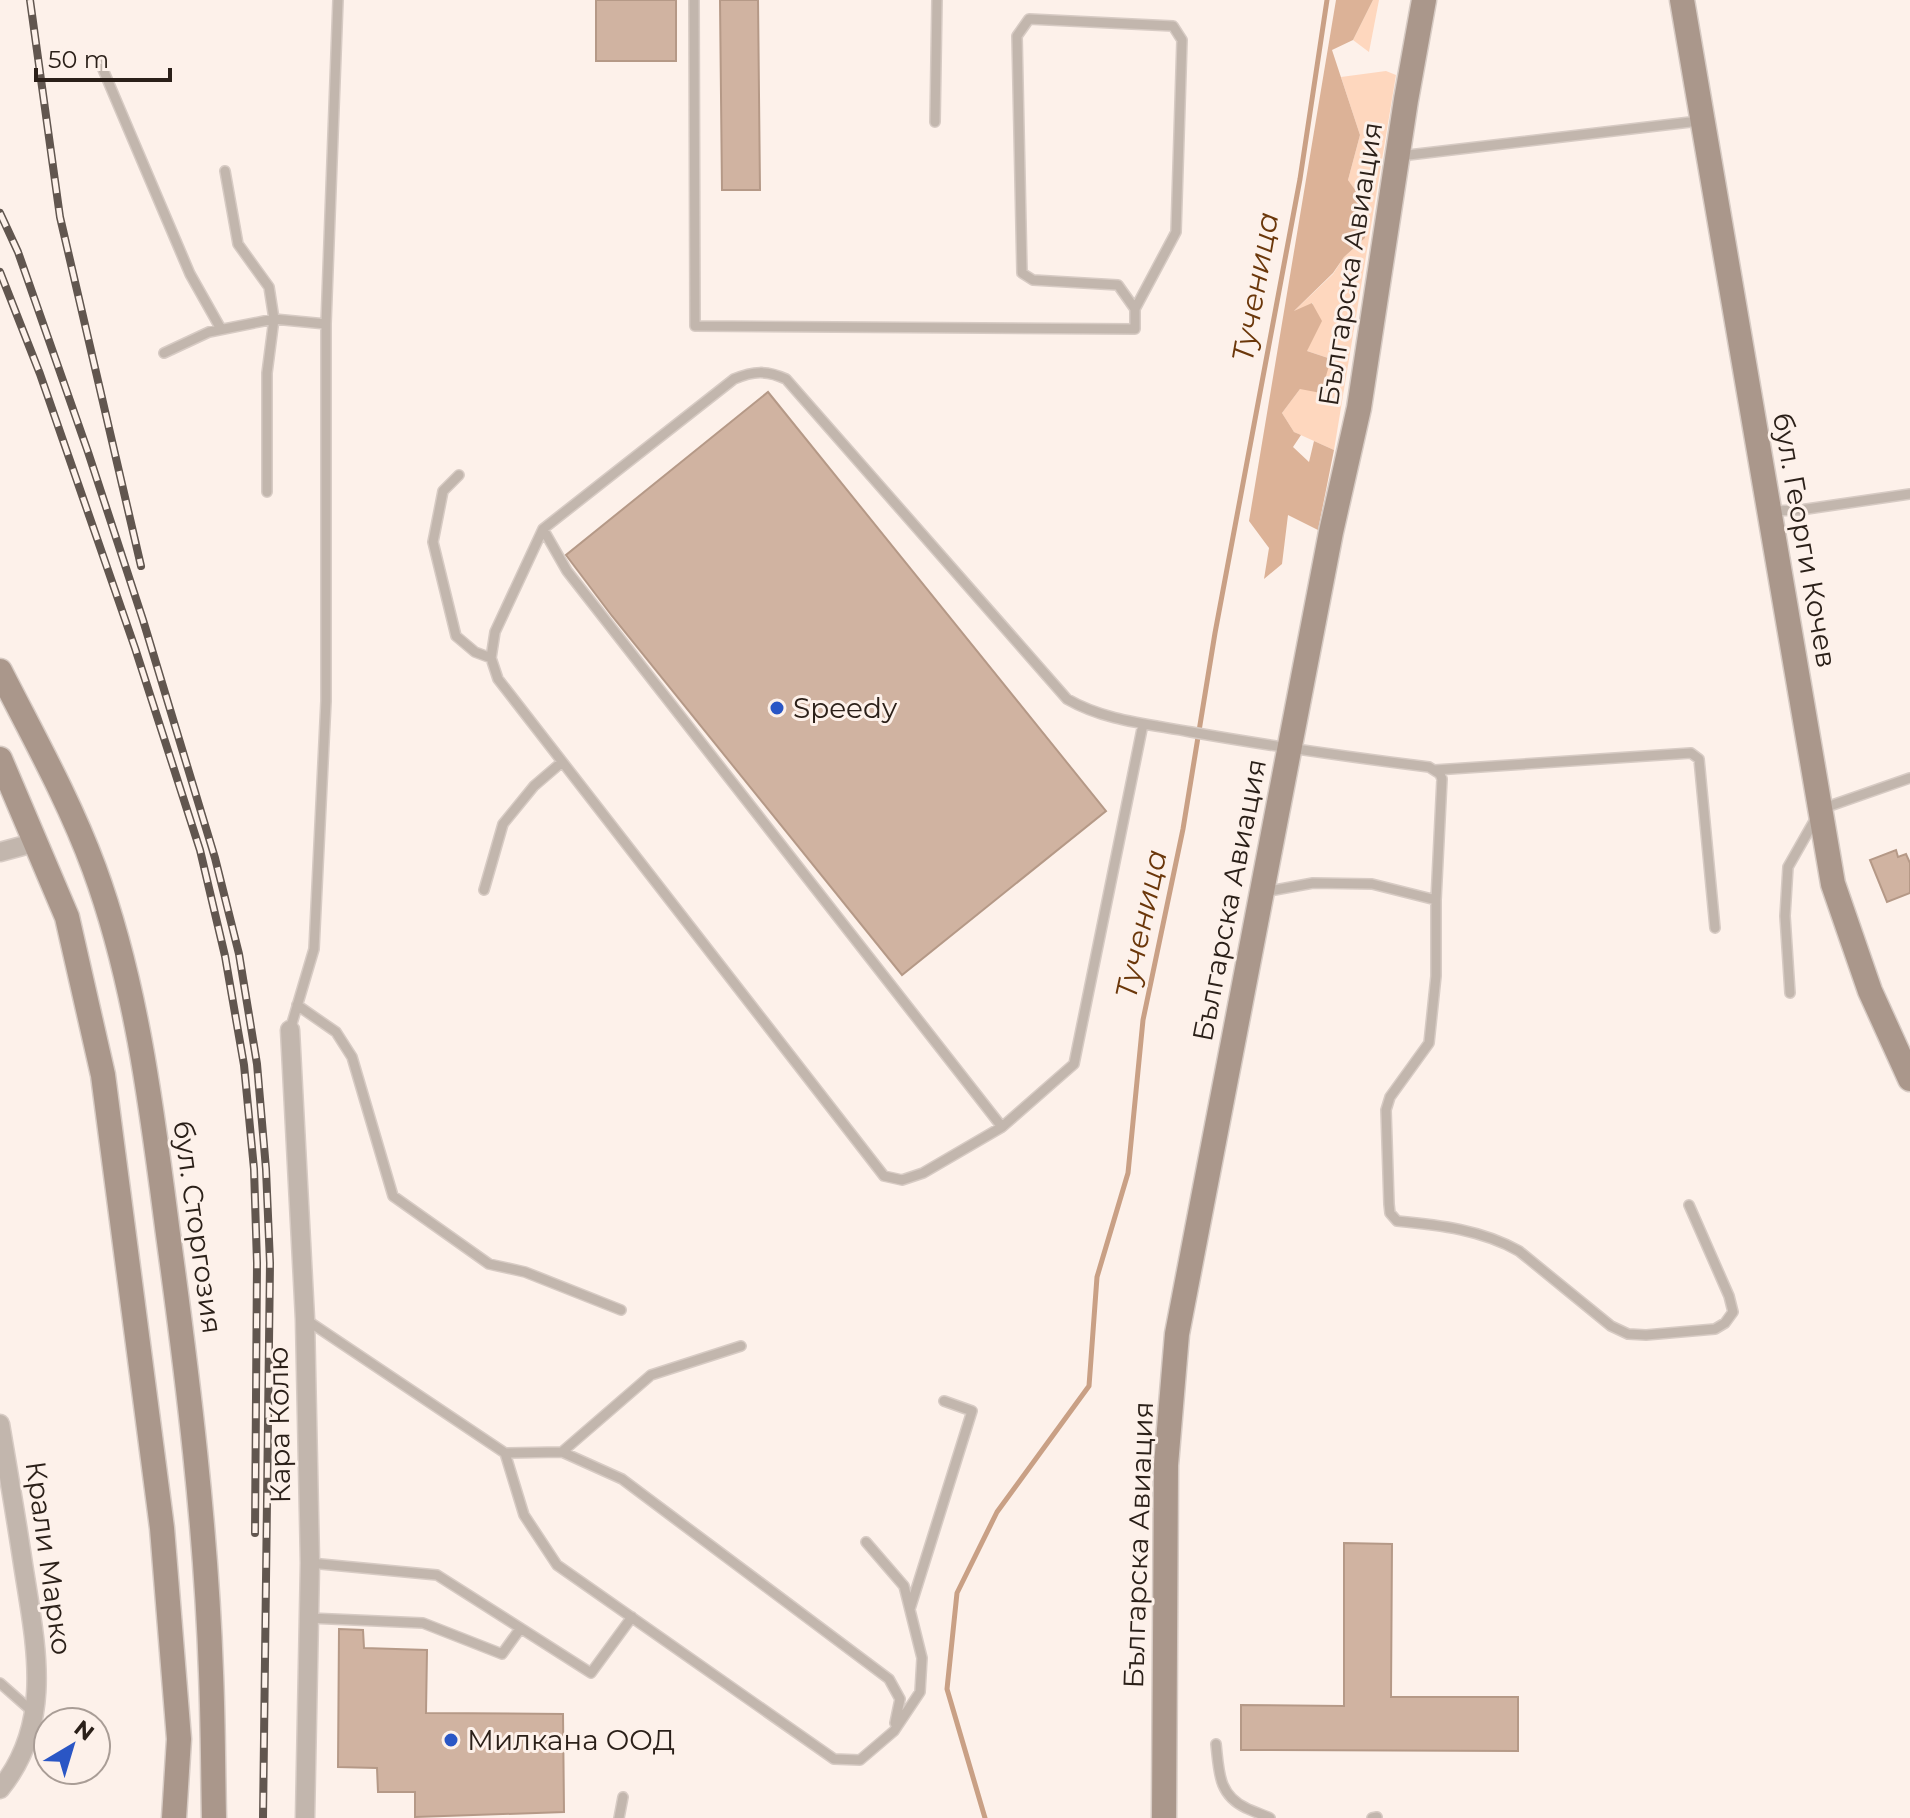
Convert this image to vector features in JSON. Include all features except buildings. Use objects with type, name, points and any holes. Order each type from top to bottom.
[{"type":"main road","name":"Българска Авиация","points":[[1164,1818],[1166,1465],[1177,1334],[1331,532],[1359,408],[1424,0]]},
{"type":"main road","name":"бул. Георги Кочев","points":[[1682,0],[1833,884],[1870,991],[1910,1079]]},
{"type":"main road","name":"бул. Сторгозия","points":[[0,671],[94,867],[118,942],[151,1098],[188,1382],[199,1496],[211,1671],[214,1818]]},
{"type":"main road","points":[[0,759],[67,917],[103,1075],[162,1528],[179,1739],[174,1818]]},
{"type":"street","points":[[0,852],[37,842]]},
{"type":"street","name":"Кара Колю","points":[[290,1030],[305,1319],[310,1563],[305,1818]]},
{"type":"street","name":"Крали Марко","points":[[0,1424],[8,1513],[38,1661],[35,1706]]},
{"type":"street","name":"Крали Марко","points":[[0,1789],[26,1746],[32,1721]]},
{"type":"lane","points":[[290,1030],[314,949],[325,717],[326,324],[338,0]]},
{"type":"lane","points":[[694,0],[695,326],[1135,329],[1135,309],[1176,232],[1182,40],[1173,26],[1029,19],[1017,36],[1022,273],[1033,280],[1118,285],[1135,309]]},
{"type":"lane","points":[[935,122],[937,0]]},
{"type":"lane","points":[[99,60],[190,274],[221,329]]},
{"type":"lane","points":[[1397,156],[1703,121]]},
{"type":"lane","points":[[225,171],[238,244],[269,287],[274,319],[267,373],[267,492]]},
{"type":"lane","points":[[164,353],[209,332],[274,319],[326,324]]},
{"type":"lane","points":[[1143,724],[1074,1064],[1002,1127],[923,1173],[902,1180],[884,1176],[498,679],[491,658],[495,632],[543,529],[734,379],[747,373],[773,372],[786,379],[1067,699],[1090,713],[1289,749],[1435,770],[1696,755],[1699,759],[1715,928]]},
{"type":"lane","points":[[459,475],[443,491],[433,542],[456,636],[475,652],[491,658]]},
{"type":"lane","points":[[1770,511],[1800,510],[1910,494]]},
{"type":"lane","points":[[543,529],[567,571],[1002,1127]]},
{"type":"lane","points":[[484,890],[503,824],[534,786],[562,762]]},
{"type":"lane","points":[[1435,770],[1442,779],[1436,976],[1429,1043],[1390,1097],[1386,1110],[1390,1213],[1397,1221],[1446,1225],[1503,1242],[1519,1251],[1611,1326],[1628,1334],[1646,1335],[1715,1329],[1725,1323],[1733,1312],[1689,1205]]},
{"type":"lane","points":[[1790,993],[1785,916],[1788,867],[1821,809],[1910,778]]},
{"type":"lane","points":[[1261,892],[1313,883],[1372,884],[1436,900]]},
{"type":"lane","points":[[297,1005],[336,1032],[352,1057],[393,1196],[489,1264],[525,1272],[621,1310]]},
{"type":"lane","points":[[305,1319],[505,1453],[562,1452],[622,1479],[889,1679],[900,1699],[894,1731]]},
{"type":"lane","points":[[562,1452],[651,1375],[741,1346]]},
{"type":"lane","points":[[910,1609],[972,1411],[944,1401]]},
{"type":"lane","points":[[505,1453],[524,1515],[557,1565],[834,1759],[860,1760],[894,1731],[920,1692],[922,1658],[904,1586],[866,1542]]},
{"type":"lane","points":[[310,1563],[437,1575],[591,1673],[632,1617]]},
{"type":"lane","points":[[309,1618],[423,1623],[502,1654],[520,1629]]},
{"type":"lane","points":[[0,1683],[32,1711]]},
{"type":"lane","points":[[1216,1744],[1224,1791],[1240,1806],[1270,1818]]},
{"type":"lane","points":[[619,1818],[623,1797]]},
{"type":"shaded area","points":[[1336,0],[1373,0],[1353,40],[1332,50],[1360,135],[1348,180],[1363,201],[1365,238],[1294,311],[1312,303],[1322,321],[1307,351],[1331,359],[1321,393],[1300,389],[1282,413],[1294,432],[1301,435],[1293,447],[1309,462],[1314,441],[1334,450],[1318,530],[1288,515],[1282,564],[1264,579],[1269,548],[1249,521]]},
{"type":"shaded area","points":[[1373,0],[1379,0],[1369,52],[1353,40]]},
{"type":"shaded area","points":[[1386,71],[1396,75],[1334,450],[1294,432],[1282,413],[1300,389],[1331,359],[1307,351],[1313,303],[1291,314],[1365,238],[1363,202],[1348,180],[1360,135],[1341,77]]},
{"type":"waterway","name":"Тученица","points":[[985,1818],[947,1689],[957,1593],[997,1512],[1089,1386],[1097,1277],[1128,1173],[1143,1020],[1183,829],[1215,633],[1300,179],[1327,0]]},
{"type":"railway","points":[[30,0],[60,217],[141,566]]},
{"type":"railway","points":[[0,213],[18,252],[143,620],[215,858],[239,954],[257,1064],[270,1263],[263,1818]]},
{"type":"railway","points":[[0,272],[40,374],[135,648],[200,850],[225,956],[244,1065],[254,1169],[257,1263],[255,1533]]},
{"type":"place","name":"Speedy","points":[[777,708]]},
{"type":"place","name":"Милкана OOД","points":[[451,1740]]}]
